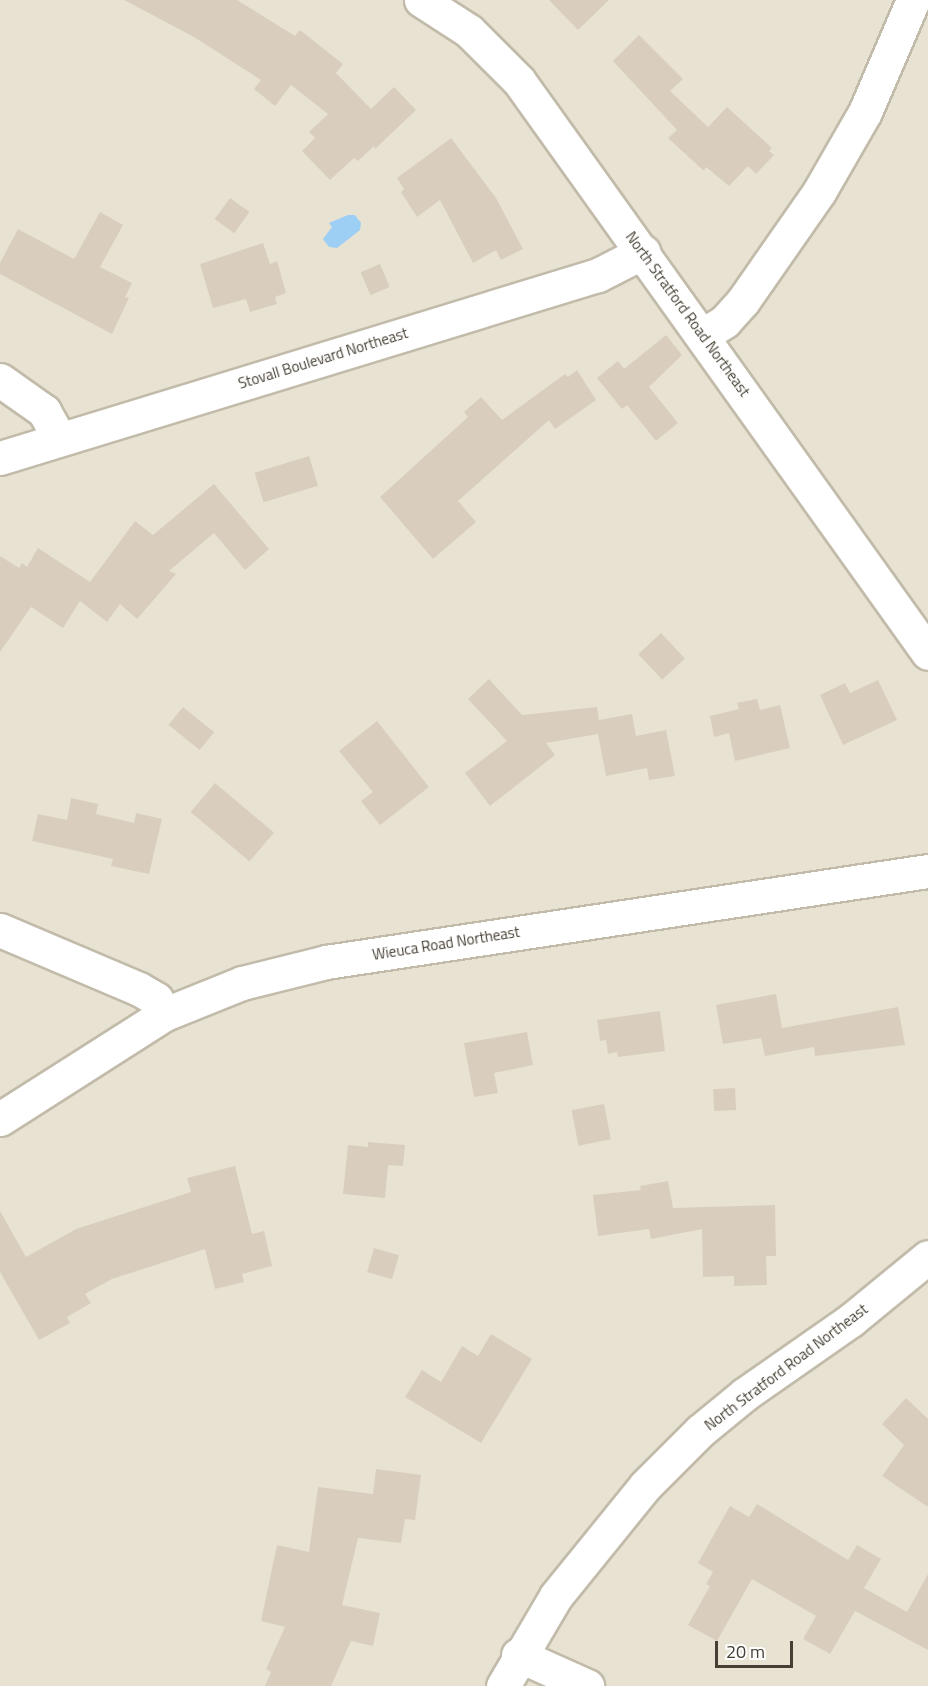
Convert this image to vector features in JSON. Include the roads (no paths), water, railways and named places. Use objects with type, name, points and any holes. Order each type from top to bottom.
[{"type":"street","name":"North Stratford Road Northeast","points":[[421,0],[469,31],[504,63],[703,335],[928,653]]},
{"type":"street","points":[[703,335],[725,321],[743,301],[819,192],[865,112],[913,0]]},
{"type":"street","name":"Stovall Boulevard Northeast","points":[[0,458],[59,438],[598,275],[643,252]]},
{"type":"street","points":[[0,380],[44,411],[59,438]]},
{"type":"street","name":"Wieuca Road Northeast","points":[[0,1119],[165,1014],[242,983],[326,962],[928,871]]},
{"type":"street","points":[[0,930],[139,989],[156,999],[165,1014]]},
{"type":"street","name":"North Stratford Road Northeast","points":[[503,1686],[518,1655],[556,1596],[645,1486],[700,1431],[851,1320],[928,1257]]},
{"type":"street","points":[[518,1655],[587,1686]]},
{"type":"water","points":[[348,215],[355,215],[361,223],[360,230],[337,248],[329,247],[323,239],[332,227],[329,223]]}]
